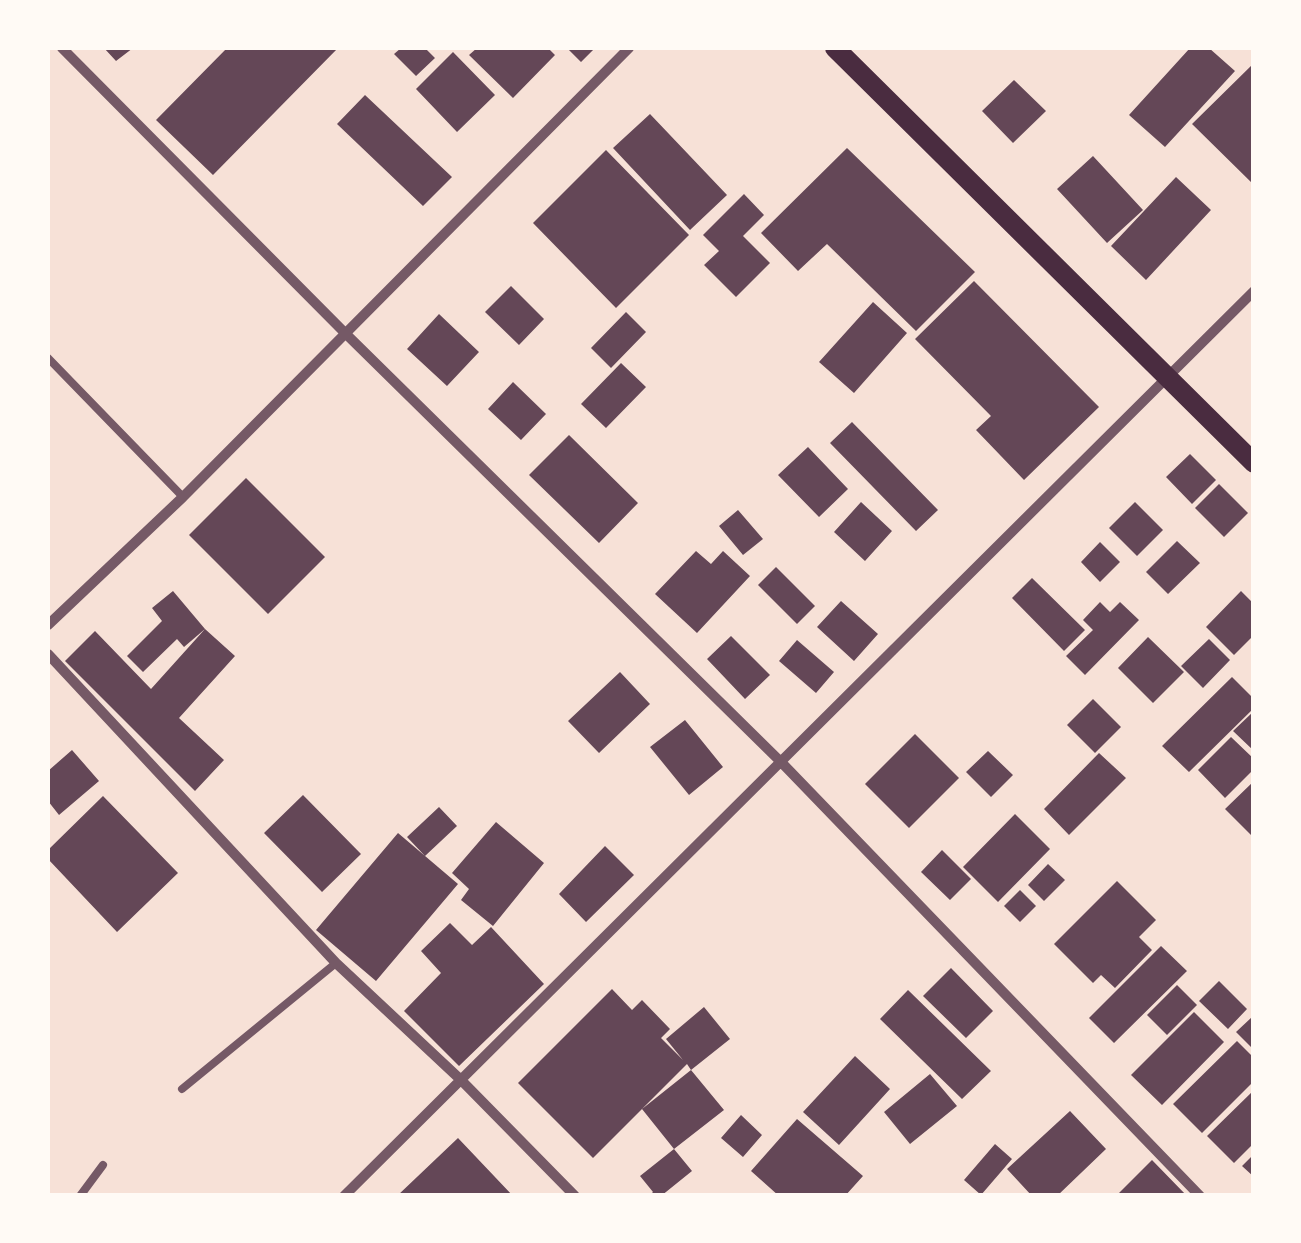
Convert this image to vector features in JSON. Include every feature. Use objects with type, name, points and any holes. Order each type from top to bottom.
[{"type":"main road","points":[[835,48],[1254,463]]},
{"type":"street","points":[[62,48],[782,763],[1200,1196]]},
{"type":"street","points":[[48,625],[184,497],[629,48]]},
{"type":"street","points":[[344,1196],[1254,291]]},
{"type":"street","points":[[48,654],[336,963],[462,1080],[575,1196]]},
{"type":"lane","points":[[48,358],[184,497]]},
{"type":"lane","points":[[182,1089],[336,963]]},
{"type":"lane","points":[[80,1196],[103,1165]]},
{"type":"building","points":[[104,48],[133,48],[116,61]]},
{"type":"building","points":[[227,48],[338,48],[213,175],[156,120]]},
{"type":"building","points":[[401,48],[425,48],[435,58],[416,76],[394,54]]},
{"type":"building","points":[[477,48],[548,48],[555,55],[513,98],[469,55]]},
{"type":"building","points":[[567,48],[595,48],[581,62]]},
{"type":"building","points":[[1190,48],[1209,48],[1235,71],[1165,147],[1129,115]]},
{"type":"building","points":[[453,52],[495,95],[457,132],[416,89]]},
{"type":"building","points":[[1254,63],[1254,185],[1192,124]]},
{"type":"building","points":[[1014,80],[1046,111],[1013,143],[982,111]]},
{"type":"building","points":[[365,95],[452,177],[423,206],[337,124]]},
{"type":"building","points":[[650,114],[727,195],[690,230],[613,148]]},
{"type":"building","points":[[847,148],[975,272],[916,331],[827,244],[798,271],[761,233]]},
{"type":"building","points":[[606,150],[689,235],[616,308],[533,223]]},
{"type":"building","points":[[1093,156],[1143,210],[1107,243],[1057,189]]},
{"type":"building","points":[[1176,177],[1211,210],[1146,280],[1111,246]]},
{"type":"building","points":[[744,194],[764,215],[743,236],[770,263],[736,297],[704,265],[719,251],[703,235]]},
{"type":"building","points":[[974,281],[1099,407],[1024,480],[976,430],[991,416],[915,339]]},
{"type":"building","points":[[511,286],[544,319],[519,345],[485,312]]},
{"type":"building","points":[[873,302],[907,333],[854,393],[819,362]]},
{"type":"building","points":[[626,312],[646,332],[611,368],[591,348]]},
{"type":"building","points":[[439,314],[479,352],[447,386],[407,349]]},
{"type":"building","points":[[621,363],[646,387],[606,428],[581,404]]},
{"type":"building","points":[[513,382],[546,414],[521,440],[488,409]]},
{"type":"building","points":[[852,422],[938,510],[916,531],[830,443]]},
{"type":"building","points":[[569,435],[638,503],[599,543],[529,475]]},
{"type":"building","points":[[808,447],[848,489],[819,517],[778,475]]},
{"type":"building","points":[[1190,454],[1216,480],[1192,504],[1166,477]]},
{"type":"building","points":[[246,478],[325,557],[268,614],[189,535]]},
{"type":"building","points":[[1219,484],[1248,513],[1224,537],[1195,508]]},
{"type":"building","points":[[861,502],[892,531],[865,561],[834,532]]},
{"type":"building","points":[[1135,502],[1163,530],[1137,556],[1109,528]]},
{"type":"building","points":[[738,510],[763,539],[743,555],[719,526]]},
{"type":"building","points":[[1177,541],[1200,563],[1168,594],[1146,572]]},
{"type":"building","points":[[1100,542],[1120,562],[1100,582],[1081,562]]},
{"type":"building","points":[[696,551],[711,564],[723,551],[750,576],[697,633],[655,594]]},
{"type":"building","points":[[776,567],[815,606],[797,624],[758,585]]},
{"type":"building","points":[[1032,578],[1085,630],[1064,651],[1012,598]]},
{"type":"building","points":[[173,591],[205,629],[184,647],[177,639],[143,672],[127,656],[162,621],[152,608]]},
{"type":"building","points":[[1241,591],[1254,604],[1254,635],[1234,655],[1206,627]]},
{"type":"building","points":[[841,601],[878,634],[854,661],[817,627]]},
{"type":"building","points":[[1100,602],[1110,612],[1120,602],[1139,620],[1085,675],[1066,656],[1093,630],[1083,620]]},
{"type":"building","points":[[205,629],[235,656],[179,718],[224,760],[195,791],[65,661],[95,631],[151,689]]},
{"type":"building","points":[[731,636],[770,675],[745,699],[707,659]]},
{"type":"building","points":[[1148,637],[1184,672],[1153,703],[1118,668]]},
{"type":"building","points":[[1209,639],[1230,660],[1203,688],[1181,666]]},
{"type":"building","points":[[797,640],[834,672],[816,693],[779,661]]},
{"type":"building","points":[[620,672],[650,704],[599,753],[568,721]]},
{"type":"building","points":[[1232,677],[1254,699],[1254,708],[1189,772],[1162,746]]},
{"type":"building","points":[[1093,699],[1121,727],[1095,753],[1067,725]]},
{"type":"building","points":[[1254,711],[1254,751],[1233,731]]},
{"type":"building","points":[[685,720],[723,767],[689,795],[650,747]]},
{"type":"building","points":[[915,734],[959,778],[909,828],[865,784]]},
{"type":"building","points":[[1231,737],[1254,759],[1254,769],[1225,798],[1198,770]]},
{"type":"building","points":[[72,750],[99,781],[59,815],[48,801],[48,771]]},
{"type":"building","points":[[988,751],[1013,775],[991,797],[966,772]]},
{"type":"building","points":[[1099,753],[1126,778],[1069,835],[1044,809]]},
{"type":"building","points":[[1254,781],[1254,838],[1225,809]]},
{"type":"building","points":[[303,795],[361,854],[322,892],[264,833]]},
{"type":"building","points":[[103,796],[178,873],[117,932],[48,859],[48,850]]},
{"type":"building","points":[[439,807],[457,826],[425,856],[407,837]]},
{"type":"building","points":[[1015,814],[1050,849],[998,902],[963,867]]},
{"type":"building","points":[[496,822],[544,863],[493,926],[461,900],[469,889],[452,873]]},
{"type":"building","points":[[398,833],[458,884],[376,981],[316,930]]},
{"type":"building","points":[[605,846],[634,875],[586,922],[559,894]]},
{"type":"building","points":[[942,850],[971,879],[950,900],[921,872]]},
{"type":"building","points":[[1048,864],[1065,880],[1044,901],[1028,885]]},
{"type":"building","points":[[1117,881],[1156,920],[1139,937],[1152,950],[1115,988],[1101,975],[1093,983],[1054,944]]},
{"type":"building","points":[[1020,890],[1036,906],[1020,922],[1004,906]]},
{"type":"building","points":[[450,923],[472,945],[491,927],[544,984],[459,1066],[404,1011],[441,973],[421,951]]},
{"type":"building","points":[[1161,946],[1187,971],[1114,1043],[1089,1018]]},
{"type":"building","points":[[951,968],[993,1011],[966,1038],[923,996]]},
{"type":"building","points":[[1219,981],[1247,1009],[1228,1029],[1199,1001]]},
{"type":"building","points":[[1177,985],[1197,1005],[1167,1035],[1147,1015]]},
{"type":"building","points":[[612,989],[632,1010],[642,1000],[670,1029],[661,1038],[683,1060],[666,1039],[704,1007],[730,1039],[691,1070],[687,1064],[593,1158],[518,1083]]},
{"type":"building","points":[[908,990],[991,1071],[962,1099],[880,1019]]},
{"type":"building","points":[[1194,1012],[1224,1042],[1162,1105],[1131,1075]]},
{"type":"building","points":[[1254,1019],[1254,1050],[1236,1032]]},
{"type":"building","points":[[1237,1041],[1254,1058],[1254,1081],[1202,1133],[1173,1104]]},
{"type":"building","points":[[855,1056],[890,1089],[839,1145],[803,1112]]},
{"type":"building","points":[[691,1070],[724,1110],[674,1149],[642,1109]]},
{"type":"building","points":[[930,1074],[957,1106],[910,1144],[884,1112]]},
{"type":"building","points":[[1254,1090],[1254,1143],[1234,1163],[1207,1136]]},
{"type":"building","points":[[1070,1111],[1106,1149],[1057,1196],[1032,1196],[1007,1169]]},
{"type":"building","points":[[741,1115],[762,1135],[743,1157],[721,1138]]},
{"type":"building","points":[[797,1119],[863,1176],[845,1196],[779,1196],[751,1171]]},
{"type":"building","points":[[458,1138],[513,1196],[397,1196]]},
{"type":"building","points":[[995,1144],[1012,1159],[981,1195],[964,1180]]},
{"type":"building","points":[[674,1149],[692,1171],[661,1196],[649,1196],[653,1192],[640,1176]]},
{"type":"building","points":[[1254,1154],[1254,1177],[1242,1166]]},
{"type":"building","points":[[1152,1160],[1187,1196],[1116,1196]]}]
